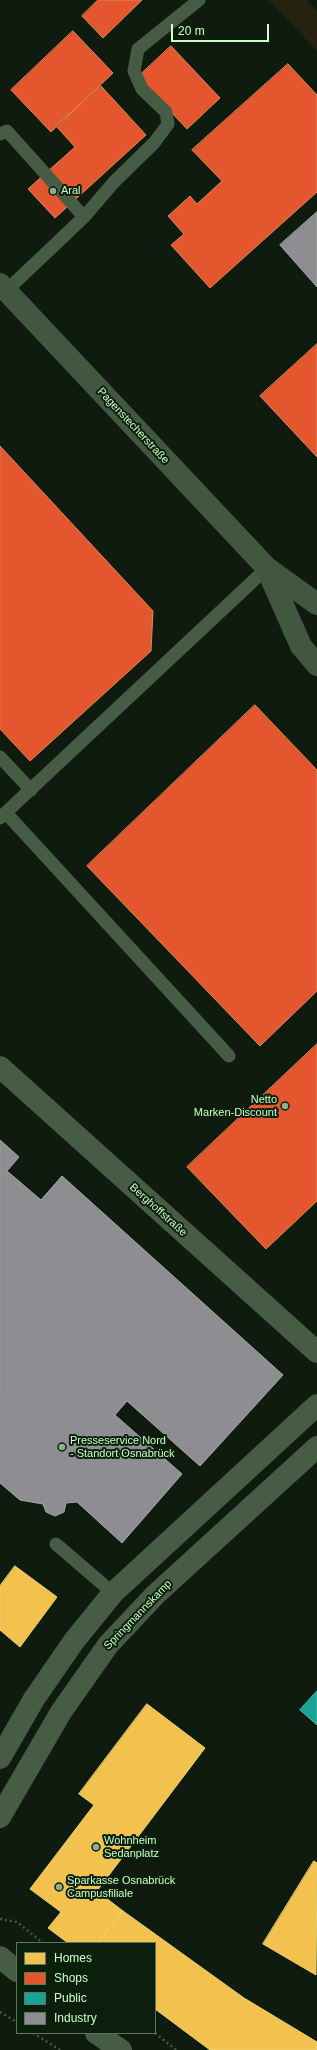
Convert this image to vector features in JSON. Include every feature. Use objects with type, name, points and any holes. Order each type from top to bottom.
[{"type":"main road","name":"Pagenstecherstraße","points":[[3,288],[267,568],[317,604]]},
{"type":"main road","name":"Pagenstecherstraße","points":[[267,568],[301,646],[317,665]]},
{"type":"street","name":"Berghoffstraße","points":[[0,1067],[317,1352]]},
{"type":"street","points":[[0,1758],[34,1699],[74,1641],[113,1593],[317,1405]]},
{"type":"street","name":"Springmannskamp","points":[[0,1817],[61,1712],[108,1645],[155,1595],[317,1447]]},
{"type":"street","points":[[0,1957],[16,1970]]},
{"type":"street","points":[[97,2034],[121,2050]]},
{"type":"lane","points":[[3,288],[84,217],[114,182],[154,143],[168,124],[166,112],[142,89],[134,71],[138,49],[199,0]]},
{"type":"lane","points":[[0,134],[7,131],[84,217]]},
{"type":"lane","points":[[229,1056],[3,816],[267,568]]},
{"type":"lane","points":[[0,757],[31,790]]},
{"type":"lane","points":[[56,1544],[113,1593]]},
{"type":"path","points":[[0,1919],[16,1922],[42,1942]]},
{"type":"path","points":[[0,2012],[16,2021]]},
{"type":"path","points":[[35,2034],[60,2050]]},
{"type":"path","points":[[156,2034],[176,2050]]},
{"type":"shaded area","points":[[269,0],[307,0],[317,11],[317,51]]},
{"type":"building: Homes","points":[[15,1566],[57,1597],[20,1647],[0,1630],[0,1586]]},
{"type":"building: Homes","name":"Wohnheim Sedanplatz","points":[[147,1704],[205,1748],[97,1891],[123,1911],[99,1942],[67,1942],[48,1928],[61,1912],[30,1889],[94,1805],[79,1794]]},
{"type":"building: Homes","points":[[314,1861],[317,1863],[316,1975],[263,1944]]},
{"type":"building: Homes","points":[[123,1911],[244,1998],[317,2042],[317,2050],[210,2050],[156,2010],[156,1942],[99,1942]]},
{"type":"building: Shops","points":[[98,0],[142,0],[103,38],[82,16]]},
{"type":"building: Shops","points":[[73,31],[113,73],[51,132],[11,90]]},
{"type":"building: Shops","points":[[171,46],[220,98],[187,129],[138,77]]},
{"type":"building: Shops","points":[[288,64],[317,95],[317,192],[210,288],[171,245],[184,234],[168,216],[190,196],[197,204],[222,181],[192,150]]},
{"type":"building: Shops","points":[[101,86],[146,135],[55,218],[28,189],[75,147],[56,126]]},
{"type":"building: Shops","points":[[317,344],[317,457],[260,396]]},
{"type":"building: Shops","points":[[0,446],[153,611],[151,651],[30,761],[0,729]]},
{"type":"building: Shops","points":[[255,705],[317,770],[317,991],[260,1046],[87,866]]},
{"type":"building: Shops","name":"Netto Marken-Discount","points":[[317,1044],[317,1201],[266,1249],[187,1167]]},
{"type":"building: Public","points":[[317,1691],[317,1725],[300,1710]]},
{"type":"building: Industry","points":[[317,212],[317,287],[280,245]]},
{"type":"building: Industry","points":[[0,1140],[19,1157],[7,1171],[41,1200],[62,1176],[283,1375],[200,1466],[127,1401],[115,1415],[182,1474],[122,1543],[77,1502],[66,1503],[64,1512],[55,1516],[46,1512],[43,1504],[20,1500],[0,1483]]},
{"type":"place","name":"Aral","points":[[53,191]]},
{"type":"place","name":"Netto Marken-Discount","points":[[285,1106]]},
{"type":"place","name":"Presseservice Nord - Standort Osnabrück","points":[[62,1447]]},
{"type":"place","name":"Wohnheim Sedanplatz","points":[[96,1847]]},
{"type":"place","name":"Sparkasse Osnabrück Campusfiliale","points":[[59,1887]]}]
